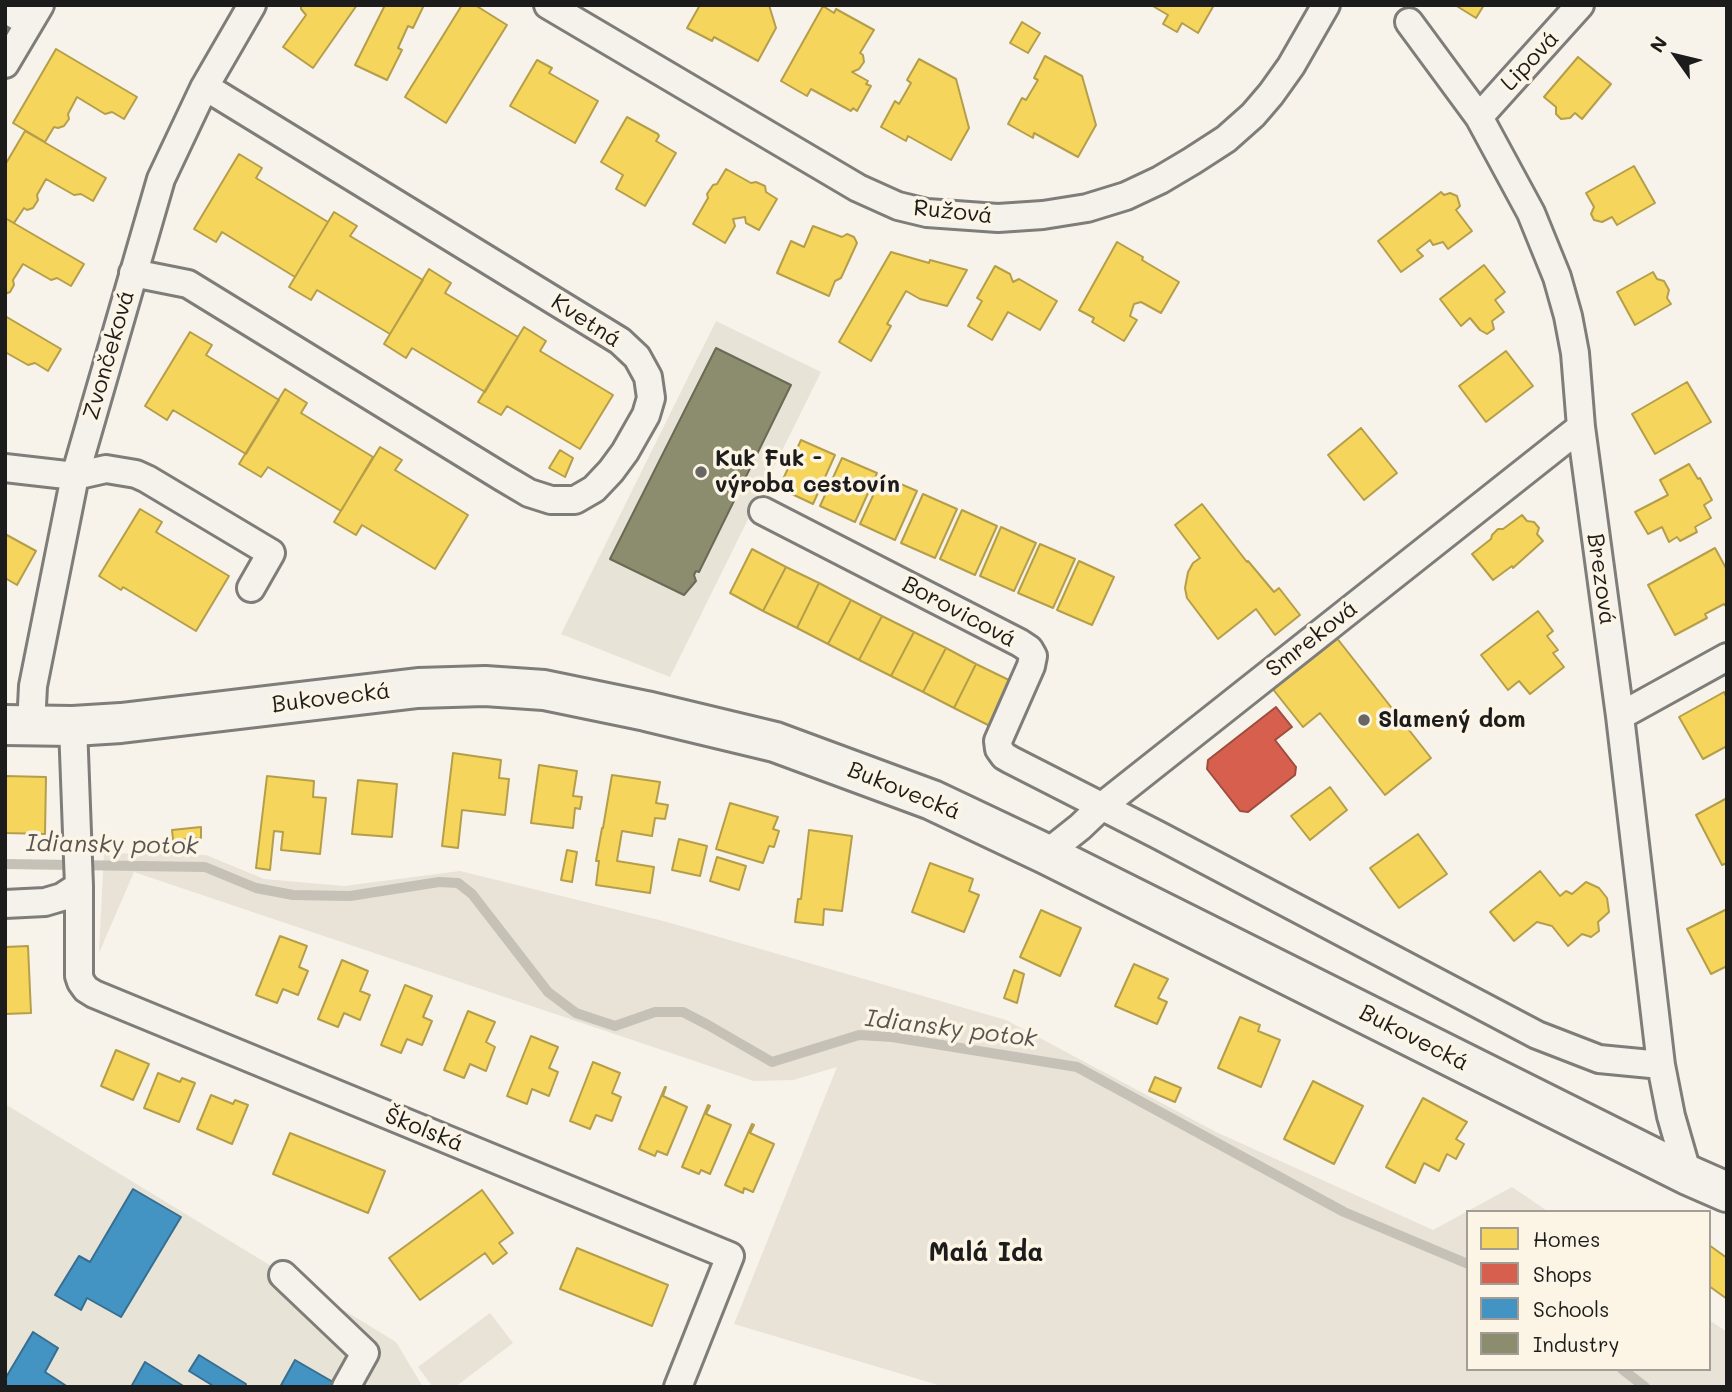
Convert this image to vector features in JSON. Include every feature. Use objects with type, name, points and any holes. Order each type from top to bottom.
[{"type":"street","name":"Zvončeková","points":[[18,725],[33,686],[75,476],[161,180],[204,88],[252,5]]},
{"type":"street","name":"Ružová","points":[[548,5],[858,188],[898,206],[927,213],[998,218],[1087,208],[1126,196],[1160,180],[1226,139],[1253,115],[1271,94],[1291,66],[1326,5]]},
{"type":"street","name":"Lipová","points":[[1479,117],[1580,5]]},
{"type":"street","points":[[5,9],[34,14],[5,64]]},
{"type":"street","name":"Brezová","points":[[1409,22],[1479,117],[1531,213],[1557,278],[1568,316],[1575,353],[1581,427],[1620,716],[1661,1065],[1671,1116],[1688,1175]]},
{"type":"street","name":"Kvetná","points":[[132,273],[188,284],[502,477],[529,493],[551,500],[575,500],[594,489],[625,452],[646,415],[651,398],[648,377],[637,357],[620,341],[218,93],[204,88]]},
{"type":"street","name":"Smreková","points":[[1046,854],[1101,807],[1581,427]]},
{"type":"street","points":[[5,468],[75,476],[106,469],[147,479],[271,554],[251,588]]},
{"type":"street","name":"Borovicová","points":[[763,511],[1029,649],[1033,656],[1031,666],[1001,732],[999,748],[1010,760],[1101,807]]},
{"type":"street","points":[[1620,716],[1727,657]]},
{"type":"street","name":"Bukovecká","points":[[18,725],[121,723],[418,688],[485,686],[544,690],[775,742],[932,800],[1727,1192]]},
{"type":"street","name":"Školská","points":[[73,726],[80,982],[94,994],[730,1256],[678,1387]]},
{"type":"street","points":[[1101,807],[1537,1035],[1599,1059],[1661,1065]]},
{"type":"street","points":[[5,904],[45,902],[62,897],[79,886]]},
{"type":"street","points":[[284,1275],[365,1353],[346,1387]]},
{"type":"shaded area","points":[[716,321],[821,372],[670,677],[561,634]]},
{"type":"shaded area","points":[[104,853],[206,855],[264,879],[344,886],[460,871],[667,922],[1006,1020],[1216,1132],[1433,1230],[1466,1212],[1466,1371],[1711,1371],[1711,1321],[1727,1332],[1727,1387],[945,1387],[734,1324],[837,1067],[793,1080],[754,1081],[134,872],[99,953]]},
{"type":"shaded area","points":[[5,1104],[396,1342],[423,1387],[5,1387]]},
{"type":"shaded area","points":[[1512,1187],[1546,1210],[1470,1210]]},
{"type":"shaded area","points":[[490,1313],[513,1343],[455,1387],[433,1387],[418,1367]]},
{"type":"building: Homes","points":[[301,5],[357,5],[313,68],[283,47],[306,15]]},
{"type":"building: Homes","points":[[385,5],[424,5],[413,28],[408,26],[398,48],[402,50],[387,80],[355,65]]},
{"type":"building: Homes","points":[[462,5],[475,5],[507,25],[446,123],[405,97]]},
{"type":"building: Homes","points":[[700,5],[769,5],[776,28],[758,61],[714,37],[712,41],[687,28]]},
{"type":"building: Homes","points":[[1151,5],[1214,5],[1198,33],[1182,23],[1177,32],[1163,24],[1168,15]]},
{"type":"building: Homes","points":[[1455,5],[1484,5],[1476,18]]},
{"type":"building: Homes","points":[[823,6],[834,13],[836,9],[874,30],[860,53],[864,62],[859,69],[852,72],[868,81],[866,84],[871,86],[857,111],[853,108],[851,111],[811,89],[807,96],[781,81]]},
{"type":"building: Homes","points":[[1022,22],[1040,33],[1028,53],[1010,43]]},
{"type":"building: Homes","points":[[56,49],[137,97],[124,119],[112,112],[105,114],[77,97],[68,114],[69,119],[64,126],[54,127],[45,142],[13,123]]},
{"type":"building: Homes","points":[[1045,56],[1082,76],[1096,125],[1078,157],[1034,133],[1033,138],[1008,124],[1022,98],[1026,100],[1038,80],[1034,78]]},
{"type":"building: Homes","points":[[1578,57],[1611,84],[1582,119],[1575,113],[1570,118],[1561,119],[1556,114],[1556,107],[1544,97]]},
{"type":"building: Homes","points":[[919,59],[956,79],[969,128],[951,160],[908,136],[906,141],[881,127],[895,101],[899,104],[911,83],[907,80]]},
{"type":"building: Homes","points":[[537,60],[552,68],[549,73],[598,101],[575,143],[510,106]]},
{"type":"building: Homes","points":[[627,117],[658,134],[656,141],[676,153],[645,206],[616,189],[623,175],[601,162]]},
{"type":"building: Homes","points":[[25,131],[106,178],[93,201],[81,194],[74,195],[46,179],[33,208],[24,208],[14,223],[5,218],[5,165]]},
{"type":"building: Homes","points":[[239,154],[262,168],[256,178],[328,222],[295,277],[222,232],[216,242],[194,229]]},
{"type":"building: Homes","points":[[1634,166],[1655,203],[1617,225],[1612,217],[1602,222],[1594,220],[1591,214],[1594,207],[1586,193]]},
{"type":"building: Homes","points":[[726,169],[751,183],[765,186],[766,192],[777,199],[759,230],[746,223],[745,217],[733,219],[735,226],[725,243],[693,224],[708,198],[707,194]]},
{"type":"building: Homes","points":[[1441,192],[1444,195],[1450,193],[1457,196],[1460,206],[1456,210],[1472,231],[1448,249],[1443,242],[1433,245],[1430,240],[1417,250],[1423,256],[1401,272],[1378,241]]},
{"type":"building: Homes","points":[[334,212],[357,226],[350,236],[423,280],[390,334],[317,290],[311,300],[289,287]]},
{"type":"building: Homes","points":[[5,218],[84,264],[71,286],[57,278],[51,280],[23,264],[13,280],[14,285],[10,292],[5,294]]},
{"type":"building: Homes","points":[[813,226],[842,237],[847,234],[854,237],[857,243],[841,278],[835,281],[829,296],[777,273],[791,241],[804,247]]},
{"type":"building: Homes","points":[[1117,242],[1179,282],[1161,313],[1141,302],[1134,304],[1130,316],[1137,320],[1124,341],[1092,322],[1094,318],[1079,310]]},
{"type":"building: Homes","points":[[891,252],[967,270],[947,306],[920,299],[906,291],[887,324],[891,326],[871,361],[839,342]]},
{"type":"building: Homes","points":[[1484,265],[1505,292],[1495,300],[1504,312],[1492,321],[1494,329],[1487,334],[1470,318],[1461,326],[1440,299]]},
{"type":"building: Homes","points":[[995,266],[1010,274],[1013,282],[1019,279],[1057,301],[1040,330],[1008,312],[992,340],[968,326],[982,301],[977,298]]},
{"type":"building: Homes","points":[[429,269],[451,283],[445,293],[518,337],[485,392],[412,348],[406,358],[384,344]]},
{"type":"building: Homes","points":[[1653,272],[1657,279],[1664,281],[1669,290],[1667,298],[1671,304],[1635,325],[1617,292]]},
{"type":"building: Homes","points":[[5,316],[61,349],[48,371],[35,363],[28,365],[5,352]]},
{"type":"building: Homes","points":[[524,327],[546,341],[540,351],[613,395],[580,449],[507,406],[501,415],[478,402]]},
{"type":"building: Homes","points":[[190,332],[212,345],[206,355],[279,400],[246,454],[173,410],[167,420],[145,406]]},
{"type":"building: Homes","points":[[1506,351],[1533,386],[1486,422],[1459,386]]},
{"type":"building: Homes","points":[[1687,382],[1711,422],[1655,454],[1632,414]]},
{"type":"building: Homes","points":[[285,389],[307,403],[301,413],[373,457],[341,511],[268,467],[261,477],[239,464]]},
{"type":"building: Homes","points":[[1361,428],[1397,473],[1364,500],[1328,455]]},
{"type":"building: Homes","points":[[801,440],[835,455],[813,504],[779,488]]},
{"type":"building: Homes","points":[[380,447],[402,460],[395,470],[468,515],[435,569],[362,525],[356,535],[334,522]]},
{"type":"building: Homes","points":[[560,450],[573,458],[565,477],[549,468]]},
{"type":"building: Homes","points":[[842,458],[877,473],[855,522],[820,506]]},
{"type":"building: Homes","points":[[1689,464],[1712,500],[1704,505],[1711,518],[1695,527],[1697,532],[1680,541],[1677,537],[1669,542],[1662,527],[1648,534],[1635,512],[1668,495],[1660,480]]},
{"type":"building: Homes","points":[[882,476],[917,491],[895,540],[860,524]]},
{"type":"building: Homes","points":[[923,494],[957,509],[935,558],[901,543]]},
{"type":"building: Homes","points":[[1202,504],[1247,562],[1274,592],[1279,588],[1300,615],[1275,635],[1256,609],[1218,639],[1187,598],[1185,588],[1188,572],[1200,558],[1175,525]]},
{"type":"building: Homes","points":[[140,509],[162,522],[156,532],[229,576],[196,631],[123,587],[121,590],[99,576]]},
{"type":"building: Homes","points":[[962,510],[997,526],[975,575],[940,559]]},
{"type":"building: Homes","points":[[1522,515],[1539,528],[1537,534],[1543,541],[1513,568],[1512,566],[1493,580],[1472,554],[1491,539],[1498,529],[1503,529]]},
{"type":"building: Homes","points":[[1001,527],[1036,543],[1014,591],[980,576]]},
{"type":"building: Homes","points":[[5,534],[36,551],[17,585],[5,578]]},
{"type":"building: Homes","points":[[1040,544],[1075,559],[1053,608],[1018,593]]},
{"type":"building: Homes","points":[[1715,548],[1727,570],[1727,608],[1724,604],[1705,614],[1707,618],[1675,635],[1648,585]]},
{"type":"building: Homes","points":[[752,549],[786,567],[763,611],[730,593]]},
{"type":"building: Homes","points":[[1079,561],[1114,577],[1092,625],[1057,610]]},
{"type":"building: Homes","points":[[786,567],[819,583],[797,628],[763,611]]},
{"type":"building: Homes","points":[[819,583],[851,600],[828,644],[797,628]]},
{"type":"building: Homes","points":[[851,600],[882,616],[859,660],[828,644]]},
{"type":"building: Homes","points":[[1538,611],[1553,631],[1547,636],[1558,650],[1553,653],[1564,667],[1530,694],[1519,681],[1508,690],[1481,655]]},
{"type":"building: Homes","points":[[882,616],[914,632],[891,676],[859,660]]},
{"type":"building: Homes","points":[[914,632],[946,648],[923,692],[891,676]]},
{"type":"building: Homes","name":"Slamený dom","points":[[1336,637],[1431,758],[1385,795],[1320,713],[1303,727],[1272,688]]},
{"type":"building: Homes","points":[[946,648],[976,664],[954,708],[923,692]]},
{"type":"building: Homes","points":[[976,664],[1013,682],[990,726],[954,708]]},
{"type":"building: Homes","points":[[1724,692],[1727,698],[1727,746],[1703,759],[1679,717]]},
{"type":"building: Homes","points":[[453,753],[501,760],[499,778],[509,779],[505,815],[462,810],[458,848],[442,846]]},
{"type":"building: Homes","points":[[539,765],[577,771],[573,796],[582,797],[580,809],[575,808],[573,828],[531,823]]},
{"type":"building: Homes","points":[[612,775],[660,782],[656,803],[668,805],[665,819],[655,818],[652,836],[622,831],[617,861],[654,867],[650,893],[596,885],[599,861],[596,861]]},
{"type":"building: Homes","points":[[5,776],[46,777],[45,834],[5,833]]},
{"type":"building: Homes","points":[[267,776],[314,781],[313,797],[326,798],[320,854],[281,850],[283,832],[274,831],[270,870],[256,868]]},
{"type":"building: Homes","points":[[358,780],[397,784],[392,837],[352,834]]},
{"type":"building: Homes","points":[[1330,787],[1347,810],[1310,840],[1291,816]]},
{"type":"building: Homes","points":[[1727,798],[1727,863],[1722,865],[1696,815]]},
{"type":"building: Homes","points":[[730,803],[778,817],[773,829],[779,831],[774,847],[769,846],[763,863],[716,849]]},
{"type":"building: Homes","points":[[201,827],[201,838],[173,840],[172,830]]},
{"type":"building: Homes","points":[[809,830],[852,836],[842,911],[824,909],[823,925],[795,922],[798,899],[801,899]]},
{"type":"building: Homes","points":[[1418,834],[1447,874],[1399,908],[1370,868]]},
{"type":"building: Homes","points":[[679,839],[707,846],[700,876],[672,870]]},
{"type":"building: Homes","points":[[567,850],[577,852],[572,882],[561,880]]},
{"type":"building: Homes","points":[[717,857],[746,866],[739,890],[710,881]]},
{"type":"building: Homes","points":[[930,863],[973,879],[969,891],[979,895],[964,932],[912,912]]},
{"type":"building: Homes","points":[[1540,871],[1560,896],[1566,891],[1572,894],[1586,882],[1599,888],[1607,898],[1609,912],[1598,922],[1599,931],[1591,937],[1582,934],[1568,946],[1552,926],[1537,922],[1514,941],[1490,912]]},
{"type":"building: Homes","points":[[1727,909],[1727,966],[1711,974],[1687,929]]},
{"type":"building: Homes","points":[[1041,910],[1081,928],[1060,976],[1020,957]]},
{"type":"building: Homes","points":[[280,936],[307,946],[299,967],[308,971],[298,995],[283,989],[277,1003],[256,995]]},
{"type":"building: Homes","points":[[28,946],[31,1013],[5,1014],[5,947]]},
{"type":"building: Homes","points":[[342,960],[368,971],[360,991],[370,995],[360,1020],[344,1013],[338,1027],[318,1019]]},
{"type":"building: Homes","points":[[1134,964],[1168,979],[1158,998],[1167,1002],[1157,1024],[1115,1006]]},
{"type":"building: Homes","points":[[1014,970],[1024,974],[1017,1003],[1004,998]]},
{"type":"building: Homes","points":[[405,985],[432,996],[423,1017],[432,1021],[422,1045],[407,1039],[401,1053],[381,1045]]},
{"type":"building: Homes","points":[[468,1011],[495,1022],[486,1042],[495,1047],[486,1071],[470,1064],[464,1078],[444,1070]]},
{"type":"building: Homes","points":[[1240,1017],[1260,1025],[1258,1031],[1280,1040],[1261,1087],[1218,1068]]},
{"type":"building: Homes","points":[[531,1036],[558,1047],[549,1068],[558,1072],[549,1096],[532,1089],[527,1104],[507,1096]]},
{"type":"building: Homes","points":[[116,1050],[149,1064],[133,1100],[101,1086]]},
{"type":"building: Homes","points":[[593,1062],[620,1073],[612,1093],[621,1097],[612,1121],[596,1115],[590,1129],[570,1121]]},
{"type":"building: Homes","points":[[158,1073],[180,1082],[182,1078],[195,1083],[179,1122],[144,1108]]},
{"type":"building: Homes","points":[[1155,1077],[1181,1088],[1175,1102],[1149,1091]]},
{"type":"building: Homes","points":[[1313,1081],[1363,1106],[1334,1164],[1284,1139]]},
{"type":"building: Homes","points":[[665,1087],[663,1096],[687,1107],[667,1155],[657,1151],[655,1156],[639,1149]]},
{"type":"building: Homes","points":[[211,1095],[233,1104],[235,1100],[248,1105],[232,1144],[197,1129]]},
{"type":"building: Homes","points":[[1423,1098],[1467,1122],[1456,1139],[1464,1144],[1456,1159],[1447,1154],[1439,1171],[1424,1163],[1415,1183],[1386,1167]]},
{"type":"building: Homes","points":[[708,1105],[710,1106],[706,1114],[731,1125],[710,1174],[701,1170],[699,1174],[682,1167]]},
{"type":"building: Homes","points":[[752,1124],[754,1125],[750,1133],[774,1144],[753,1192],[744,1188],[743,1193],[725,1185]]},
{"type":"building: Homes","points":[[290,1133],[385,1171],[368,1213],[273,1174]]},
{"type":"building: Homes","points":[[482,1190],[513,1233],[499,1243],[507,1253],[493,1264],[485,1253],[420,1300],[389,1258]]},
{"type":"building: Homes","points":[[1711,1246],[1727,1258],[1727,1299],[1711,1287]]},
{"type":"building: Homes","points":[[577,1248],[668,1285],[652,1326],[560,1289]]},
{"type":"building: Shops","points":[[1276,707],[1292,727],[1275,740],[1296,767],[1295,775],[1248,812],[1240,811],[1207,769],[1208,760]]},
{"type":"building: Schools","points":[[133,1189],[181,1217],[121,1317],[87,1298],[81,1310],[55,1295],[79,1256],[90,1262]]},
{"type":"building: Schools","points":[[33,1332],[58,1348],[45,1372],[68,1387],[5,1387],[5,1379]]},
{"type":"building: Schools","points":[[199,1355],[246,1384],[245,1387],[215,1387],[189,1371]]},
{"type":"building: Schools","points":[[295,1360],[333,1382],[331,1387],[280,1387]]},
{"type":"building: Schools","points":[[145,1362],[185,1387],[131,1387]]},
{"type":"building: Industry","name":"Kuk Fuk - výroba cestovín","points":[[716,348],[791,385],[699,572],[696,571],[694,575],[696,581],[684,595],[610,559]]},
{"type":"waterway","name":"Idiansky potok","points":[[5,864],[205,867],[256,888],[293,895],[350,896],[439,882],[458,883],[472,894],[548,992],[576,1013],[615,1026],[655,1012],[683,1012],[772,1062],[859,1035],[892,1037],[1077,1067],[1344,1212],[1466,1263]]},
{"type":"waterway","name":"Idiansky potok","points":[[1625,1371],[1645,1387]]},
{"type":"place","name":"Kuk Fuk - výroba cestovín","points":[[701,472]]},
{"type":"place","name":"Slamený dom","points":[[1364,720]]},
{"type":"district","name":"Malá Ida","points":[[986,1253]]}]
